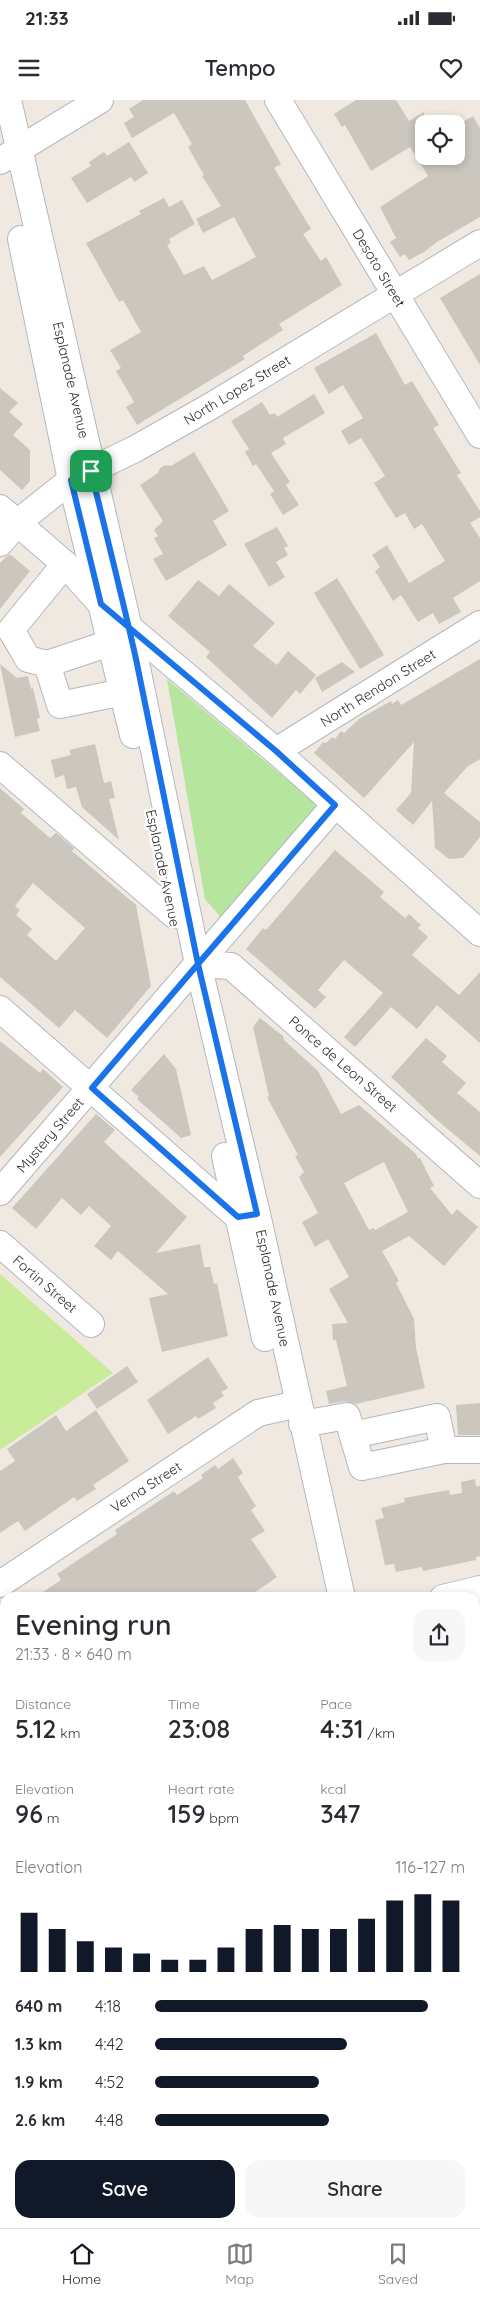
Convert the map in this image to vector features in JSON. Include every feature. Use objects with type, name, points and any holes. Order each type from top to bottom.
[{"type":"street","name":"Esplanade Avenue","points":[[8,100],[6,152],[119,636],[192,971],[293,1412],[340,1592]]},
{"type":"street","points":[[6,152],[100,100]]},
{"type":"street","name":"Desoto Street","points":[[278,100],[480,435]]},
{"type":"street","name":"North Lopez Street","points":[[0,543],[9,515],[135,449],[210,406],[480,243]]},
{"type":"street","name":"Esplanade Avenue","points":[[81,476],[101,604]]},
{"type":"street","points":[[9,515],[64,564],[101,604],[119,636],[276,751],[480,933]]},
{"type":"street","points":[[64,564],[11,630],[28,659],[47,664],[119,636]]},
{"type":"street","name":"North Rendon Street","points":[[276,751],[480,624]]},
{"type":"street","name":"Esplanade Avenue","points":[[119,636],[123,692],[174,915],[192,971]]},
{"type":"street","points":[[47,664],[60,705],[123,692]]},
{"type":"street","points":[[0,765],[174,915]]},
{"type":"street","name":"Mystery Street","points":[[0,1192],[335,805]]},
{"type":"street","name":"Ponce de Leon Street","points":[[192,971],[231,966],[480,1185]]},
{"type":"street","points":[[0,1008],[92,1088],[248,1215]]},
{"type":"street","name":"Fortin Street","points":[[0,1244],[91,1324]]},
{"type":"street","name":"Esplanade Avenue","points":[[293,1412],[324,1592]]},
{"type":"street","name":"Verna Street","points":[[0,1584],[258,1413],[293,1412],[347,1416],[362,1467],[444,1450],[480,1450]]},
{"type":"street","points":[[468,1592],[480,1589]]},
{"type":"green space","points":[[167,679],[322,809],[223,920],[205,899]]},
{"type":"green space","points":[[0,1274],[113,1373],[0,1450]]},
{"type":"building","points":[[143,100],[245,100],[281,164],[274,168],[311,229],[303,234],[321,261],[326,257],[342,285],[279,324],[283,330],[243,356],[245,359],[137,425],[126,407],[134,402],[116,371],[121,368],[110,350],[141,332],[123,300],[119,302],[86,243],[141,214],[139,211],[164,198],[169,207],[182,200],[195,224],[169,239],[171,243],[167,245],[184,275],[204,266],[212,280],[256,257],[234,217],[203,233],[196,219],[221,206],[202,176],[204,175],[188,147],[192,144],[174,113],[132,138],[124,123],[134,117],[129,109]]},
{"type":"building","points":[[356,100],[396,100],[409,121],[415,117],[415,155],[410,147],[371,171],[345,125],[342,127],[334,114]]},
{"type":"building","points":[[473,116],[480,128],[480,217],[409,260],[405,254],[400,257],[390,242],[396,238],[380,207],[428,176],[421,165],[465,165],[465,121]]},
{"type":"building","points":[[129,142],[148,173],[134,182],[131,177],[87,203],[71,178],[91,166],[89,162],[104,152],[107,156]]},
{"type":"building","points":[[480,274],[480,365],[440,298]]},
{"type":"building","points":[[376,333],[405,385],[412,381],[439,425],[433,428],[461,473],[457,475],[480,511],[480,517],[470,523],[480,538],[480,581],[453,598],[461,612],[439,624],[433,613],[418,622],[401,595],[393,601],[375,571],[380,567],[372,555],[387,545],[409,583],[445,561],[422,524],[414,529],[405,513],[396,518],[374,483],[385,476],[361,438],[349,445],[341,431],[363,418],[343,385],[329,394],[314,368]]},
{"type":"building","points":[[0,388],[18,403],[9,412],[23,424],[13,435],[30,450],[30,481],[22,490],[0,470]]},
{"type":"building","points":[[314,394],[325,413],[283,438],[286,444],[271,453],[290,482],[286,485],[299,505],[283,515],[270,494],[274,491],[256,464],[253,466],[245,452],[249,449],[231,421],[262,402],[270,415],[275,413],[277,417]]},
{"type":"building","points":[[194,452],[229,511],[213,521],[227,545],[166,581],[153,559],[163,554],[154,538],[158,536],[154,530],[163,521],[140,485],[158,473],[160,468],[165,465],[171,466]]},
{"type":"building","points":[[277,527],[288,546],[284,548],[288,555],[276,562],[285,577],[269,587],[244,544]]},
{"type":"building","points":[[8,555],[11,555],[30,571],[0,609],[0,563]]},
{"type":"building","points":[[337,578],[384,655],[360,669],[314,593]]},
{"type":"building","points":[[198,580],[219,596],[229,584],[275,623],[253,646],[277,665],[288,651],[316,675],[300,694],[296,690],[272,718],[206,657],[210,652],[168,616]]},
{"type":"building","points":[[480,659],[480,759],[467,767],[444,793],[480,822],[480,837],[463,858],[449,859],[435,848],[432,801],[413,825],[396,810],[411,793],[414,742],[364,798],[314,753],[323,742],[326,743],[332,737],[335,739],[341,731],[344,733],[359,719],[391,701],[392,704],[398,700],[401,705]]},
{"type":"building","points":[[342,662],[355,672],[322,692],[315,678]]},
{"type":"building","points":[[0,664],[17,678],[28,676],[31,689],[33,688],[40,718],[37,719],[40,731],[15,737]]},
{"type":"building","points":[[95,744],[104,783],[111,781],[115,798],[109,799],[119,840],[82,807],[76,787],[67,789],[64,775],[55,778],[51,760],[71,755],[69,750]]},
{"type":"building","points":[[0,788],[24,809],[21,813],[50,838],[56,833],[74,848],[72,851],[136,905],[151,986],[107,1038],[75,1010],[59,1028],[0,977]],"holes":[[[33,883],[85,928],[56,961],[27,935],[32,929],[16,915],[20,910],[15,906]]]},
{"type":"building","points":[[335,850],[384,892],[380,897],[405,918],[409,914],[421,925],[418,928],[428,937],[412,955],[459,995],[480,972],[480,1043],[437,1005],[417,1029],[391,1007],[355,1047],[344,1037],[383,993],[344,960],[318,990],[326,997],[315,1009],[246,949],[263,928],[266,930]]},
{"type":"building","points":[[260,1018],[283,1036],[284,1040],[318,1071],[341,1114],[359,1105],[416,1154],[418,1159],[420,1158],[434,1186],[430,1188],[452,1215],[457,1209],[478,1227],[444,1266],[409,1236],[382,1251],[399,1281],[396,1283],[414,1319],[416,1348],[425,1388],[356,1404],[345,1401],[329,1404],[326,1391],[347,1386],[336,1340],[333,1340],[332,1324],[348,1323],[329,1289],[349,1277],[328,1239],[315,1247],[302,1222],[318,1213],[299,1177],[304,1172],[295,1156],[298,1155],[267,1097],[269,1096],[253,1027]],"holes":[[[384,1162],[408,1212],[375,1230],[374,1228],[369,1230],[344,1183]]]},
{"type":"building","points":[[426,1038],[447,1056],[442,1062],[466,1083],[457,1093],[480,1112],[480,1156],[438,1121],[391,1077]]},
{"type":"building","points":[[0,1041],[40,1073],[43,1069],[63,1087],[0,1157]]},
{"type":"building","points":[[164,1054],[176,1069],[191,1135],[181,1138],[137,1099],[139,1097],[131,1090]]},
{"type":"building","points":[[96,1114],[115,1130],[104,1142],[187,1217],[156,1253],[200,1244],[204,1267],[210,1267],[214,1284],[217,1283],[228,1336],[162,1352],[149,1298],[168,1294],[118,1251],[111,1260],[94,1246],[111,1226],[89,1206],[81,1215],[62,1198],[36,1229],[12,1208]]},
{"type":"building","points":[[208,1357],[228,1388],[221,1392],[224,1396],[213,1403],[216,1408],[198,1419],[196,1416],[168,1434],[147,1400]]},
{"type":"building","points":[[127,1366],[138,1382],[97,1409],[87,1394]]},
{"type":"building","points":[[480,1403],[480,1435],[458,1435],[456,1405]]},
{"type":"building","points":[[96,1410],[129,1461],[93,1485],[96,1489],[77,1501],[74,1497],[25,1531],[18,1521],[0,1533],[0,1471],[15,1461],[7,1449],[56,1415],[66,1431]]},
{"type":"building","points":[[233,1458],[243,1473],[238,1477],[256,1506],[251,1510],[265,1531],[251,1539],[277,1577],[256,1592],[43,1592],[61,1580],[57,1574],[117,1534],[115,1530],[174,1491],[177,1495],[203,1478],[201,1475],[215,1465],[218,1469]]},
{"type":"building","points":[[475,1479],[476,1486],[480,1486],[480,1556],[476,1557],[476,1560],[423,1571],[422,1567],[396,1572],[394,1564],[385,1565],[375,1520],[384,1518],[381,1508],[405,1502],[404,1498],[449,1490],[450,1495],[462,1493],[461,1482]]},
{"type":"route","points":[[91,471],[71,480],[101,604],[129,629],[276,751],[335,805],[198,964],[257,1214],[238,1217],[92,1088],[198,964],[136,659],[129,629],[121,594],[91,471]]}]
